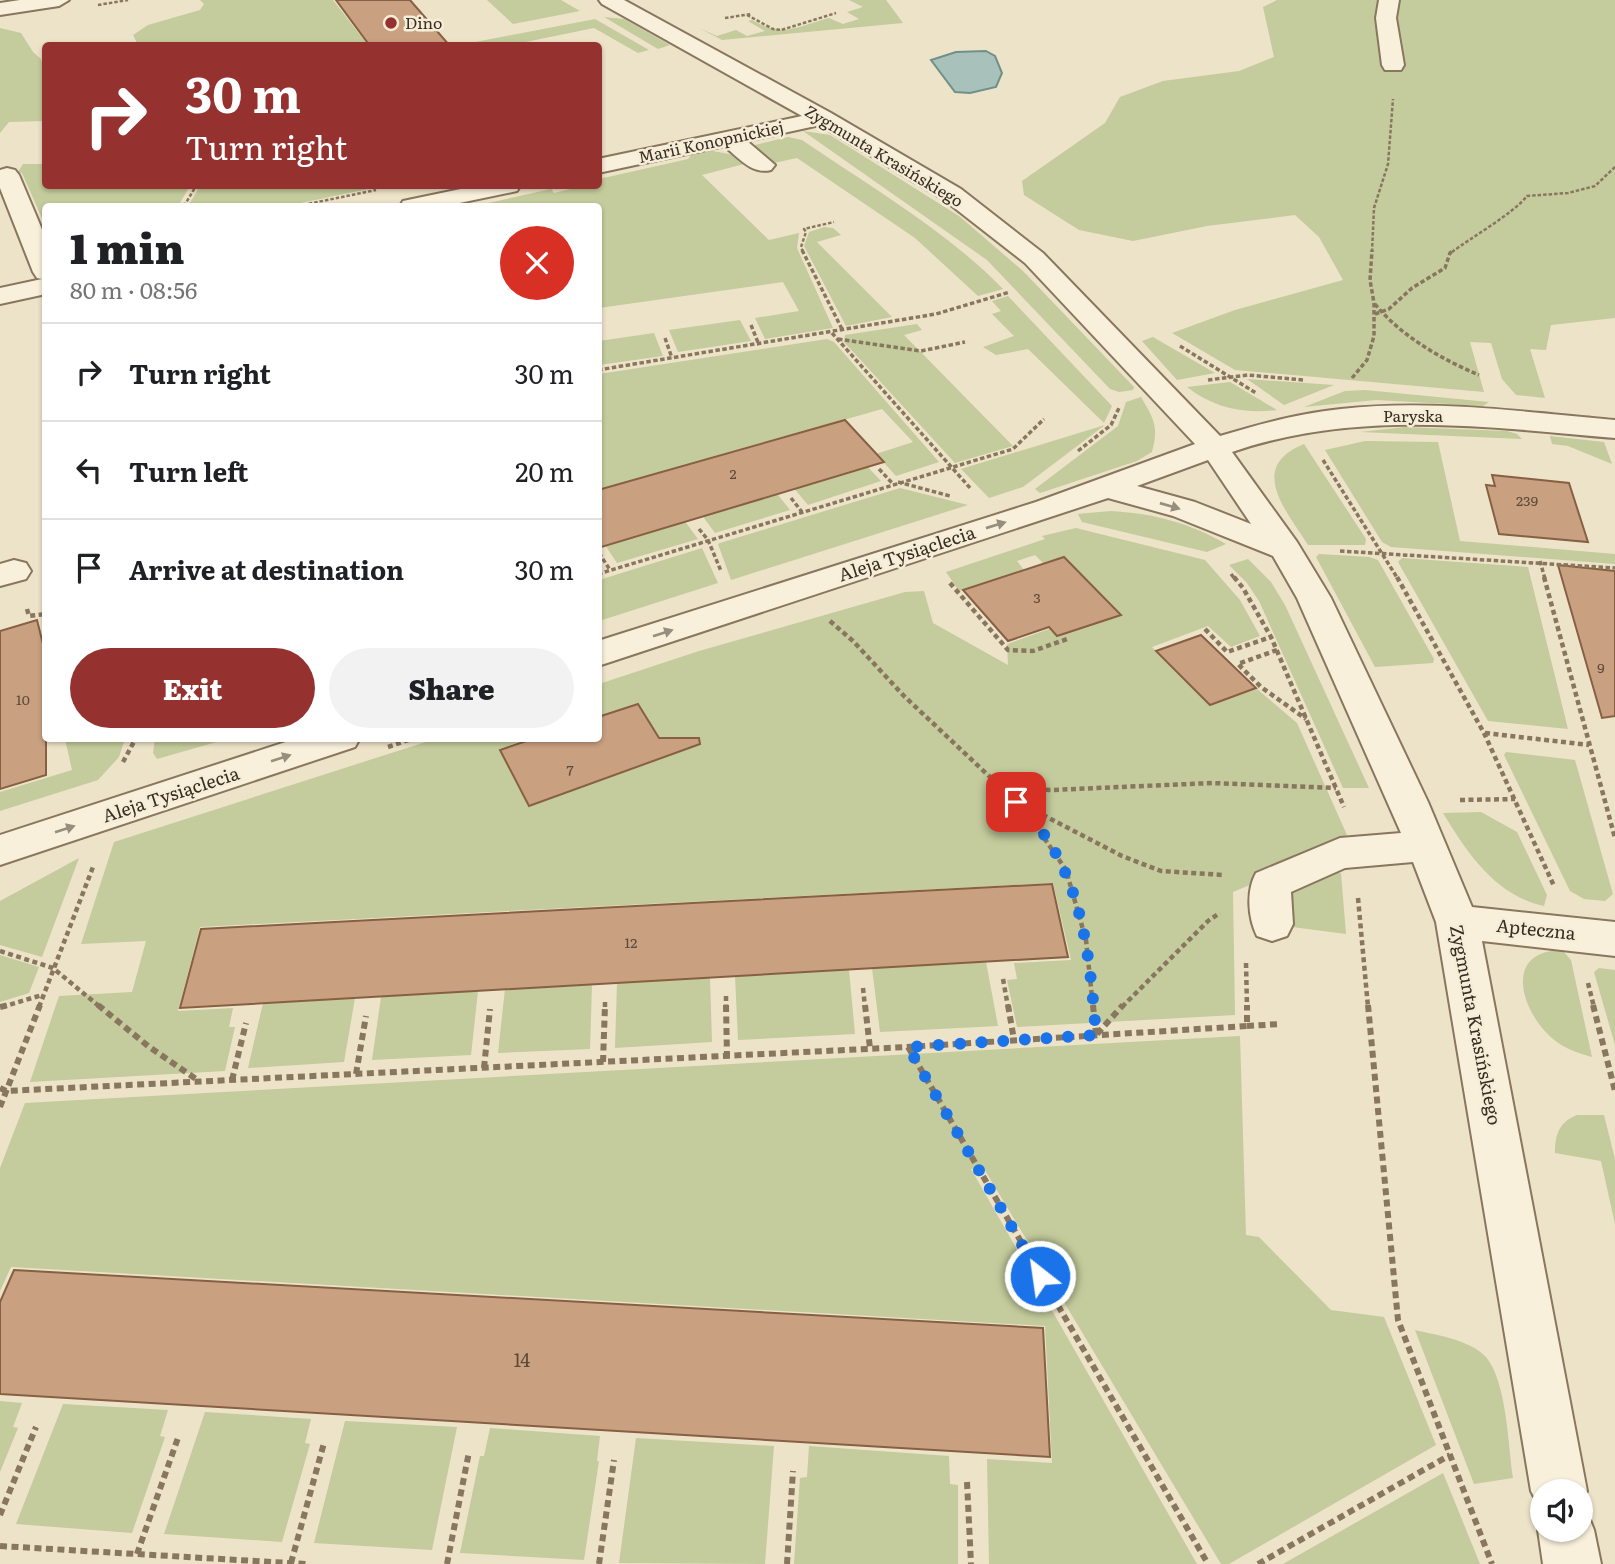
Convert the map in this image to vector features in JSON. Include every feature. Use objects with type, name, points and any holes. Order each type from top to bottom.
[{"type":"street","points":[[0,9],[59,0]]},
{"type":"street","name":"Zygmunta Krasińskiego","points":[[609,0],[823,118],[952,194],[1034,258],[1213,446],[1285,549],[1314,598],[1428,846],[1457,922],[1557,1479]]},
{"type":"street","points":[[1389,0],[1386,18],[1393,65]]},
{"type":"street","name":"Marii Konopnickiej","points":[[602,165],[823,118]]},
{"type":"street","points":[[729,138],[762,165]]},
{"type":"street","points":[[8,175],[42,262]]},
{"type":"street","points":[[426,203],[494,189]]},
{"type":"street","points":[[0,296],[42,287]]},
{"type":"street","name":"Paryska","points":[[1213,446],[1299,425],[1353,417],[1424,415],[1615,429]]},
{"type":"street","name":"Aleja Tysiąclecia","points":[[602,653],[1049,508],[1213,446]]},
{"type":"street","points":[[1104,487],[1184,509],[1285,549]]},
{"type":"street","name":"Aleja Tysiąclecia","points":[[0,850],[330,742]]},
{"type":"street","points":[[1272,924],[1270,884],[1339,853],[1428,846]]},
{"type":"street","name":"Apteczna","points":[[1457,922],[1596,937]]},
{"type":"street","points":[[1568,1542],[1572,1564]]},
{"type":"path","points":[[747,16],[773,29],[781,30],[836,13]]},
{"type":"path","points":[[1346,385],[1371,350],[1378,313],[1370,280],[1374,208],[1388,164],[1392,111]]},
{"type":"path","points":[[1378,313],[1402,298],[1412,288],[1441,272],[1447,266],[1450,253],[1504,214],[1518,208],[1527,196],[1564,194],[1595,186],[1615,167]]},
{"type":"path","points":[[312,203],[379,189]]},
{"type":"path","points":[[834,222],[804,229],[806,232],[801,247],[844,331]]},
{"type":"path","points":[[602,369],[936,314],[1011,291]]},
{"type":"path","points":[[1378,313],[1440,355],[1482,376]]},
{"type":"path","points":[[751,326],[759,345]]},
{"type":"path","points":[[832,333],[976,496]]},
{"type":"path","points":[[665,338],[672,358]]},
{"type":"path","points":[[837,339],[921,351],[965,342]]},
{"type":"path","points":[[602,573],[1013,449],[1044,419]]},
{"type":"path","points":[[1299,425],[1383,553],[1596,937],[1615,1091]]},
{"type":"path","points":[[879,469],[895,483],[960,499]]},
{"type":"path","points":[[791,498],[802,512]]},
{"type":"path","points":[[699,528],[708,540],[723,576]]},
{"type":"path","points":[[1285,549],[1539,561],[1615,568]]},
{"type":"path","points":[[602,558],[610,570]]},
{"type":"path","points":[[1539,561],[1615,838]]},
{"type":"path","points":[[1225,568],[1243,588],[1271,637],[1351,824],[1398,1320],[1492,1564]]},
{"type":"path","points":[[943,573],[1008,650],[1033,651],[1070,638]]},
{"type":"path","points":[[823,615],[853,641],[904,696],[1016,802],[1066,870],[1086,940],[1096,1035]]},
{"type":"path","points":[[1205,629],[1227,652],[1271,637]]},
{"type":"path","points":[[1277,650],[1238,664],[1261,687],[1307,719]]},
{"type":"path","points":[[1484,733],[1589,746]]},
{"type":"path","points":[[0,1107],[3,1090],[103,841],[104,817],[112,782],[134,742]]},
{"type":"path","points":[[1002,789],[1069,792],[1137,785],[1212,782],[1336,788]]},
{"type":"path","points":[[1016,802],[1122,856],[1161,871],[1198,875],[1232,874]]},
{"type":"path","points":[[1096,1035],[1141,985],[1208,921],[1226,908]]},
{"type":"path","points":[[0,951],[53,968],[148,1046],[200,1082]]},
{"type":"path","points":[[1246,961],[1247,1026]]},
{"type":"path","points":[[1003,979],[1014,1040]]},
{"type":"path","points":[[863,988],[870,1048]]},
{"type":"path","points":[[0,1007],[43,994]]},
{"type":"path","points":[[726,996],[727,1056]]},
{"type":"path","points":[[603,1062],[605,1002]]},
{"type":"path","points":[[484,1068],[490,1009]]},
{"type":"path","points":[[356,1074],[366,1016]]},
{"type":"path","points":[[232,1080],[246,1023]]},
{"type":"path","points":[[3,1090],[908,1047],[1280,1024]]},
{"type":"path","points":[[908,1047],[1208,1564]]},
{"type":"path","points":[[0,1515],[36,1427]]},
{"type":"path","points":[[137,1554],[179,1435]]},
{"type":"path","points":[[291,1563],[324,1443]]},
{"type":"path","points":[[447,1564],[469,1452]]},
{"type":"path","points":[[1258,1564],[1450,1455]]},
{"type":"path","points":[[599,1564],[614,1460]]},
{"type":"path","points":[[786,1564],[793,1471]]},
{"type":"path","points":[[967,1482],[971,1564]]},
{"type":"path","points":[[0,1546],[306,1564]]},
{"type":"green space","points":[[200,0],[333,0],[366,42],[136,42],[133,35],[148,25],[200,10],[204,4]]},
{"type":"green space","points":[[487,0],[561,0],[580,11],[513,24]]},
{"type":"green space","points":[[849,0],[886,0],[903,23],[722,40],[699,28],[717,36],[736,30],[747,36],[765,31],[748,21],[752,20],[781,30],[829,18],[843,24],[859,19],[847,12],[863,7]]},
{"type":"green space","points":[[1277,0],[1615,0],[1615,318],[1551,325],[1546,350],[1530,349],[1545,398],[1516,395],[1502,379],[1491,343],[1470,342],[1484,392],[1235,370],[1172,333],[1235,310],[1343,280],[1319,237],[1295,215],[1207,226],[1133,241],[1079,230],[1024,195],[1022,181],[1105,123],[1120,97],[1163,81],[1239,71],[1274,57],[1263,7]]},
{"type":"green space","points":[[604,17],[624,19],[670,45],[658,49]]},
{"type":"green space","points":[[595,19],[649,50],[638,53],[594,28],[526,42],[476,42]]},
{"type":"green space","points":[[0,28],[21,33],[41,59],[42,121],[9,122],[0,133]]},
{"type":"green space","points":[[803,131],[830,135],[959,216],[1023,271],[1134,387],[1133,390],[1119,392],[1110,389],[987,260]]},
{"type":"green space","points":[[788,137],[802,140],[907,210],[957,248],[1003,289],[978,296],[915,238],[797,158],[774,163],[755,145]]},
{"type":"green space","points":[[708,150],[734,155],[744,164],[702,175],[769,240],[799,233],[797,248],[833,328],[765,339],[755,318],[799,311],[783,282],[602,308],[602,203],[488,203],[551,189],[554,193],[571,189],[602,189],[602,178],[688,159],[694,152]]},
{"type":"green space","points":[[23,164],[42,164],[42,189],[188,189],[180,203],[42,203],[42,218],[22,173],[18,172]]},
{"type":"green space","points":[[198,189],[368,189],[301,203],[190,203]]},
{"type":"green space","points":[[824,227],[833,228],[841,235],[817,242],[892,317],[846,326],[804,246],[809,232]]},
{"type":"green space","points":[[1008,296],[1112,406],[1104,423],[1028,349],[996,355],[983,347],[1014,336],[992,314],[1001,311],[992,301]]},
{"type":"green space","points":[[740,320],[751,341],[678,352],[669,330]]},
{"type":"green space","points":[[917,324],[922,330],[904,335],[1013,446],[955,463],[844,342],[845,335]]},
{"type":"green space","points":[[654,333],[663,356],[602,365],[602,341]]},
{"type":"green space","points":[[1153,337],[1215,373],[1177,380],[1142,341]]},
{"type":"green space","points":[[827,339],[834,342],[939,462],[896,476],[876,454],[913,442],[882,409],[602,489],[602,374]]},
{"type":"green space","points":[[1247,379],[1334,385],[1284,405]]},
{"type":"green space","points":[[1230,382],[1277,410],[1229,408],[1208,400],[1187,387]]},
{"type":"green space","points":[[1365,390],[1489,402],[1483,406],[1376,400],[1304,407],[1345,391]]},
{"type":"green space","points":[[1141,397],[1154,423],[1152,452],[1137,461],[1040,493],[1035,489],[1118,426],[1126,402]]},
{"type":"green space","points":[[1105,425],[1023,487],[989,498],[961,469]]},
{"type":"green space","points":[[1405,427],[1507,431],[1522,439],[1360,432]]},
{"type":"green space","points":[[1550,436],[1604,442],[1612,464],[1568,446],[1552,444]]},
{"type":"green space","points":[[1365,441],[1438,442],[1460,541],[1615,554],[1615,564],[1391,547],[1382,542],[1325,450]]},
{"type":"green space","points":[[1304,444],[1366,539],[1365,545],[1308,545],[1290,518],[1276,490],[1274,477],[1277,465],[1287,454]]},
{"type":"green space","points":[[860,459],[881,481],[808,505],[787,480]]},
{"type":"green space","points":[[770,485],[790,510],[715,533],[696,507]]},
{"type":"green space","points":[[900,488],[968,505],[731,580],[718,544]]},
{"type":"green space","points":[[1110,511],[1170,520],[1199,530],[1226,544],[1207,552],[1082,522],[1078,514]]},
{"type":"green space","points":[[678,512],[698,539],[617,563],[602,540],[602,535]]},
{"type":"green space","points":[[1076,528],[1205,560],[1240,600],[1260,636],[1231,647],[1208,626],[1152,647],[1210,706],[1257,689],[1297,723],[1347,835],[1303,863],[1233,892],[1235,1015],[1017,1027],[1007,980],[1017,979],[1014,963],[1071,960],[1053,883],[200,927],[178,1011],[233,1008],[229,1027],[235,1027],[225,1071],[30,1082],[59,996],[132,992],[146,941],[81,944],[114,842],[426,742],[602,742],[602,683],[699,651],[905,592],[924,591],[933,623],[1008,665],[1007,645],[1010,643],[1049,629],[1057,637],[1077,630],[1070,621],[1111,606],[1063,557],[1043,563],[1035,555],[1017,561],[1024,570],[959,591],[946,572],[1045,539],[1042,536]]},
{"type":"green space","points":[[702,548],[718,583],[602,620],[602,579]]},
{"type":"green space","points":[[1319,554],[1378,560],[1434,659],[1433,663],[1375,667],[1316,557]]},
{"type":"green space","points":[[1402,558],[1528,567],[1568,729],[1488,721],[1398,562]]},
{"type":"green space","points":[[1248,559],[1271,582],[1285,605],[1369,788],[1343,788],[1259,601],[1247,583],[1229,565]]},
{"type":"green space","points":[[66,742],[124,742],[119,757],[98,780],[0,811],[0,792],[72,770]]},
{"type":"green space","points":[[154,742],[216,742],[157,759],[153,753]]},
{"type":"green space","points":[[1506,752],[1575,760],[1613,894],[1605,901],[1584,899],[1570,891],[1504,755]]},
{"type":"green space","points":[[1481,812],[1517,832],[1547,895],[1544,906],[1527,901],[1497,883],[1462,843],[1443,813]]},
{"type":"green space","points":[[79,858],[42,957],[0,945],[0,901]]},
{"type":"green space","points":[[1333,872],[1341,873],[1346,934],[1292,927],[1289,890]]},
{"type":"green space","points":[[1562,950],[1571,960],[1592,1057],[1567,1048],[1553,1039],[1532,1014],[1526,999],[1524,971],[1531,961],[1543,953]]},
{"type":"green space","points":[[0,955],[39,967],[29,993],[0,1002]]},
{"type":"green space","points":[[986,962],[998,1026],[880,1032],[872,968]]},
{"type":"green space","points":[[1599,968],[1615,970],[1615,1045],[1594,972]]},
{"type":"green space","points":[[849,970],[855,1034],[738,1040],[735,976]]},
{"type":"green space","points":[[710,978],[712,1042],[615,1048],[617,983]]},
{"type":"green space","points":[[592,984],[590,1049],[498,1053],[505,989]]},
{"type":"green space","points":[[478,991],[471,1055],[372,1060],[381,997]]},
{"type":"green space","points":[[355,998],[344,1062],[248,1068],[263,1003]]},
{"type":"green space","points":[[1240,1036],[1246,1235],[1259,1237],[1331,1310],[1384,1317],[1436,1445],[1229,1564],[1221,1564],[983,1167],[971,1169],[1197,1564],[989,1564],[987,1459],[1052,1463],[1045,1326],[11,1267],[0,1291],[0,1168],[25,1103]]},
{"type":"green space","points":[[1577,1115],[1604,1115],[1615,1159],[1615,1224],[1601,1161],[1555,1153],[1559,1130],[1566,1121]]},
{"type":"green space","points":[[1415,1330],[1462,1342],[1486,1357],[1493,1368],[1502,1398],[1513,1478],[1474,1484]]},
{"type":"green space","points":[[0,1401],[22,1403],[13,1427],[18,1428],[0,1472]]},
{"type":"green space","points":[[63,1404],[168,1410],[160,1436],[165,1437],[132,1533],[16,1524]]},
{"type":"green space","points":[[205,1412],[311,1419],[305,1443],[310,1444],[282,1542],[164,1534]]},
{"type":"green space","points":[[345,1421],[457,1427],[432,1550],[314,1543]]},
{"type":"green space","points":[[490,1428],[600,1436],[599,1461],[584,1560],[460,1553],[480,1456],[484,1456]]},
{"type":"green space","points":[[636,1438],[774,1446],[765,1564],[619,1563]]},
{"type":"green space","points":[[809,1446],[949,1456],[950,1484],[958,1485],[958,1564],[794,1564],[800,1478],[807,1477]]},
{"type":"green space","points":[[1443,1473],[1480,1564],[1283,1564]]},
{"type":"water","points":[[986,51],[995,56],[1002,73],[996,87],[970,93],[955,92],[931,60],[956,52]]},
{"type":"building","name":"Dino","points":[[336,0],[410,0],[447,42],[367,42]]},
{"type":"building","points":[[845,420],[884,462],[602,547],[602,489]]},
{"type":"building","points":[[1492,475],[1569,483],[1588,542],[1499,534],[1486,485],[1495,486]]},
{"type":"building","points":[[1064,557],[1121,615],[1057,636],[1049,627],[1008,641],[963,590]]},
{"type":"building","points":[[1558,565],[1615,571],[1615,716],[1602,718]]},
{"type":"building","points":[[37,620],[42,640],[42,742],[46,742],[46,775],[0,789],[0,631]]},
{"type":"building","points":[[1201,635],[1256,688],[1210,705],[1156,651]]},
{"type":"building","points":[[638,704],[659,738],[699,738],[700,744],[529,806],[500,750],[523,742],[602,742],[602,716]]},
{"type":"building","points":[[1052,884],[1068,957],[180,1008],[201,929]]},
{"type":"building","points":[[14,1270],[1043,1328],[1050,1457],[0,1394],[0,1302]]},
{"type":"place","name":"Dino","points":[[391,23]]},
{"type":"route","points":[[1016,802],[1025,810],[1066,870],[1086,940],[1096,1035],[908,1047],[1040,1276]]}]
